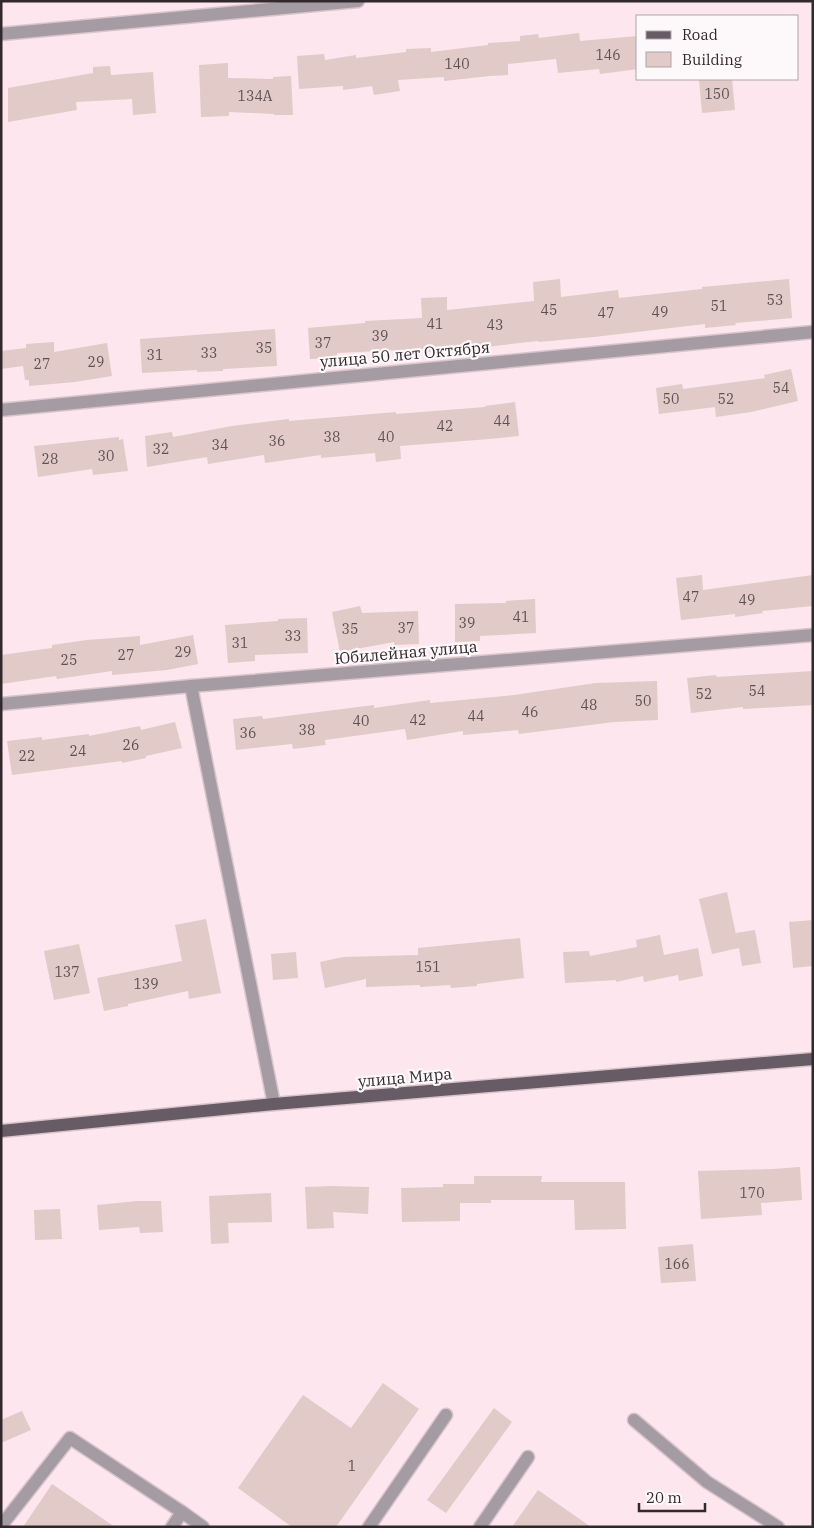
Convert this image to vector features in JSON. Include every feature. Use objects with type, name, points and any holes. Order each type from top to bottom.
[{"type":"main road","name":"улица Мира","points":[[1,1131],[274,1104],[813,1058]]},
{"type":"street","points":[[1,34],[358,1]]},
{"type":"street","name":"улица 50 лет Октября","points":[[1,410],[813,332]]},
{"type":"street","name":"Юбилейная улица","points":[[1,704],[191,686],[813,635]]},
{"type":"street","points":[[191,686],[274,1104]]},
{"type":"street","points":[[368,1527],[446,1414]]},
{"type":"street","points":[[634,1420],[707,1482],[778,1527]]},
{"type":"street","points":[[1,1526],[70,1438],[203,1527]]},
{"type":"street","points":[[480,1527],[528,1457]]},
{"type":"street","points":[[172,1527],[182,1512]]},
{"type":"building","points":[[579,33],[580,41],[636,36],[636,69],[600,74],[599,69],[558,73],[556,59],[508,64],[508,75],[444,81],[444,77],[398,80],[400,91],[374,95],[372,86],[343,90],[343,86],[299,89],[297,56],[324,54],[325,60],[356,55],[356,58],[406,52],[406,49],[431,48],[431,52],[488,45],[488,43],[520,41],[520,36],[538,34],[539,38]]},
{"type":"building","points":[[228,63],[228,78],[273,79],[273,77],[291,76],[293,115],[229,112],[229,116],[201,117],[199,65]]},
{"type":"building","points":[[110,66],[111,75],[153,72],[156,113],[133,115],[132,99],[76,102],[77,110],[8,122],[8,88],[93,73],[93,67]]},
{"type":"building","points":[[699,80],[732,80],[735,110],[702,113]]},
{"type":"building","points":[[560,279],[561,297],[618,290],[619,298],[702,289],[702,287],[789,279],[792,318],[735,323],[736,325],[705,328],[705,324],[449,351],[423,352],[423,349],[337,353],[337,358],[310,359],[308,328],[365,323],[365,321],[422,318],[421,298],[447,297],[447,310],[534,301],[533,282]]},
{"type":"building","points":[[275,329],[277,366],[223,369],[223,371],[197,372],[197,370],[142,373],[140,339]]},
{"type":"building","points":[[54,342],[54,352],[107,343],[112,376],[75,382],[29,386],[29,380],[25,380],[23,366],[1,369],[1,351],[26,348],[26,344]]},
{"type":"building","points":[[791,369],[798,401],[751,412],[716,417],[715,407],[659,414],[656,388],[682,384],[683,389],[765,378],[764,375]]},
{"type":"building","points":[[515,402],[519,436],[400,446],[401,459],[376,462],[375,453],[321,458],[321,455],[265,463],[264,455],[208,464],[207,457],[147,467],[145,436],[172,432],[173,437],[232,426],[289,419],[289,421],[396,412],[396,414],[485,407]]},
{"type":"building","points":[[119,437],[119,440],[123,439],[128,471],[93,475],[92,469],[38,477],[34,446]]},
{"type":"building","points":[[702,575],[703,590],[813,575],[813,606],[762,611],[763,613],[735,617],[735,614],[681,620],[676,578]]},
{"type":"building","points":[[535,599],[536,633],[480,636],[480,641],[455,642],[455,604],[506,603],[506,601]]},
{"type":"building","points":[[360,606],[362,613],[418,611],[419,644],[394,645],[394,642],[340,652],[332,612]]},
{"type":"building","points":[[307,618],[308,653],[255,655],[255,661],[228,663],[225,625]]},
{"type":"building","points":[[193,635],[198,664],[167,670],[112,675],[112,671],[57,679],[56,676],[1,684],[1,655],[52,648],[52,645],[87,640],[140,636],[140,645]]},
{"type":"building","points":[[813,671],[813,705],[743,709],[743,707],[691,713],[687,678]]},
{"type":"building","points":[[657,681],[658,720],[614,722],[519,734],[518,730],[463,735],[463,731],[407,740],[405,729],[325,740],[326,745],[293,749],[292,744],[236,750],[233,719],[262,716],[263,719],[374,705],[374,708],[430,700],[430,703],[514,695],[596,683]]},
{"type":"building","points":[[175,722],[182,748],[122,763],[122,761],[12,775],[7,741],[42,737],[42,740],[89,734],[89,736],[140,726],[141,730]]},
{"type":"building","points":[[727,892],[737,939],[736,933],[755,930],[761,963],[742,966],[739,948],[712,954],[699,899]]},
{"type":"building","points":[[206,919],[221,993],[189,999],[188,991],[104,1011],[97,978],[182,961],[175,925]]},
{"type":"building","points":[[813,920],[813,966],[793,968],[789,922]]},
{"type":"building","points":[[660,935],[664,955],[698,948],[703,976],[679,981],[678,975],[644,982],[643,976],[616,982],[616,980],[565,983],[563,952],[589,951],[590,956],[637,947],[636,940]]},
{"type":"building","points":[[520,938],[524,978],[477,984],[477,986],[451,988],[450,985],[366,987],[366,979],[325,988],[320,962],[343,957],[418,955],[418,948]]},
{"type":"building","points":[[79,944],[90,993],[54,1000],[44,951]]},
{"type":"building","points":[[296,952],[298,978],[273,980],[271,954]]},
{"type":"building","points":[[800,1167],[802,1200],[761,1203],[762,1215],[701,1219],[698,1171]]},
{"type":"building","points":[[474,1176],[542,1176],[541,1182],[625,1182],[626,1229],[575,1230],[574,1200],[491,1200],[491,1203],[460,1203],[460,1221],[402,1222],[401,1188],[443,1187],[443,1184],[474,1184]]},
{"type":"building","points":[[305,1187],[369,1187],[368,1214],[333,1212],[334,1228],[307,1229]]},
{"type":"building","points":[[271,1193],[272,1222],[228,1223],[229,1243],[211,1244],[209,1196]]},
{"type":"building","points":[[161,1201],[163,1232],[140,1233],[139,1227],[99,1230],[97,1205]]},
{"type":"building","points":[[60,1209],[62,1239],[35,1240],[34,1210]]},
{"type":"building","points":[[693,1244],[696,1281],[661,1283],[658,1247]]},
{"type":"building","points":[[383,1383],[419,1409],[336,1527],[292,1527],[238,1488],[303,1395],[351,1428]]},
{"type":"building","points":[[494,1408],[512,1422],[446,1513],[427,1500]]},
{"type":"building","points":[[22,1411],[31,1430],[1,1443],[1,1420]]},
{"type":"building","points":[[52,1484],[115,1527],[23,1527]]},
{"type":"building","points":[[538,1490],[591,1527],[512,1527]]}]
